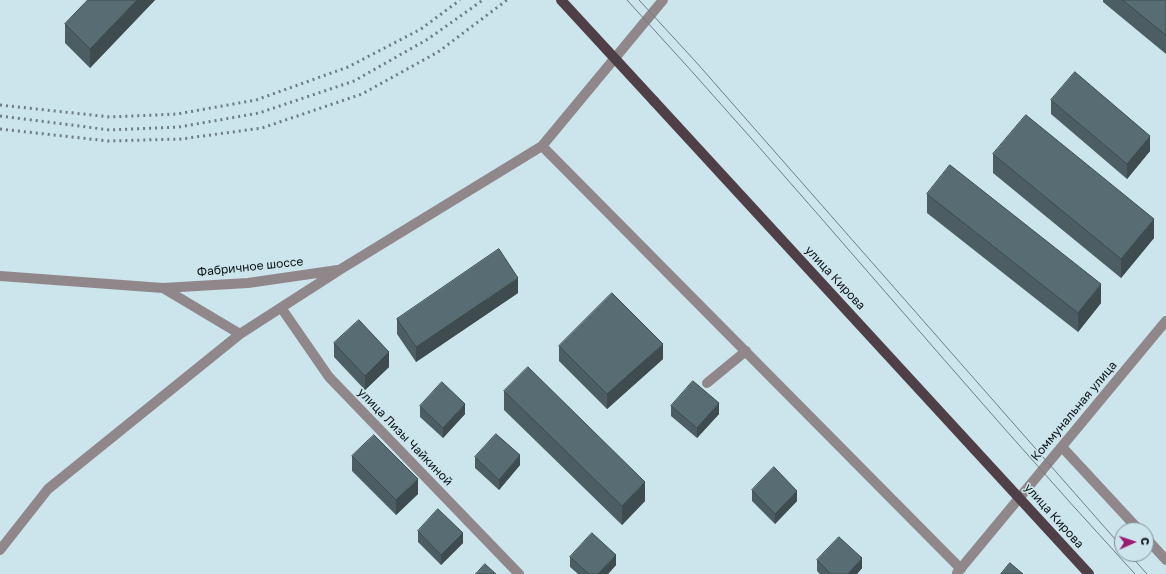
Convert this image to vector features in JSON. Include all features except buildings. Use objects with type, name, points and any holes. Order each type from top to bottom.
[{"type":"main road","name":"улица Кирова","points":[[561,0],[1089,574]]},
{"type":"street","points":[[0,550],[48,489],[240,334],[282,309],[340,269],[542,146],[663,0]]},
{"type":"street","points":[[542,146],[746,351],[958,572]]},
{"type":"street","name":"Фабричное шоссе","points":[[0,276],[163,288],[248,283],[340,269]]},
{"type":"street","name":"Фабричное шоссе","points":[[163,288],[240,334]]},
{"type":"street","name":"улица Лизы Чайкиной","points":[[282,309],[329,377],[519,574]]},
{"type":"street","name":"Коммунальная улица","points":[[958,572],[1166,321]]},
{"type":"street","points":[[707,383],[746,351]]},
{"type":"street","points":[[1062,447],[1131,522]]},
{"type":"street","points":[[1154,547],[1166,560]]},
{"type":"tram line","points":[[627,0],[1135,574]]},
{"type":"tram line","points":[[639,0],[696,62],[1114,538]]},
{"type":"tram line","points":[[1136,562],[1147,574]]},
{"type":"railway","points":[[0,105],[110,117],[177,114],[256,100],[348,67],[421,29],[460,0]]},
{"type":"railway","points":[[0,116],[110,130],[179,127],[259,113],[354,81],[428,39],[483,0]]},
{"type":"railway","points":[[0,129],[108,141],[181,139],[262,128],[362,94],[438,52],[507,0]]}]
